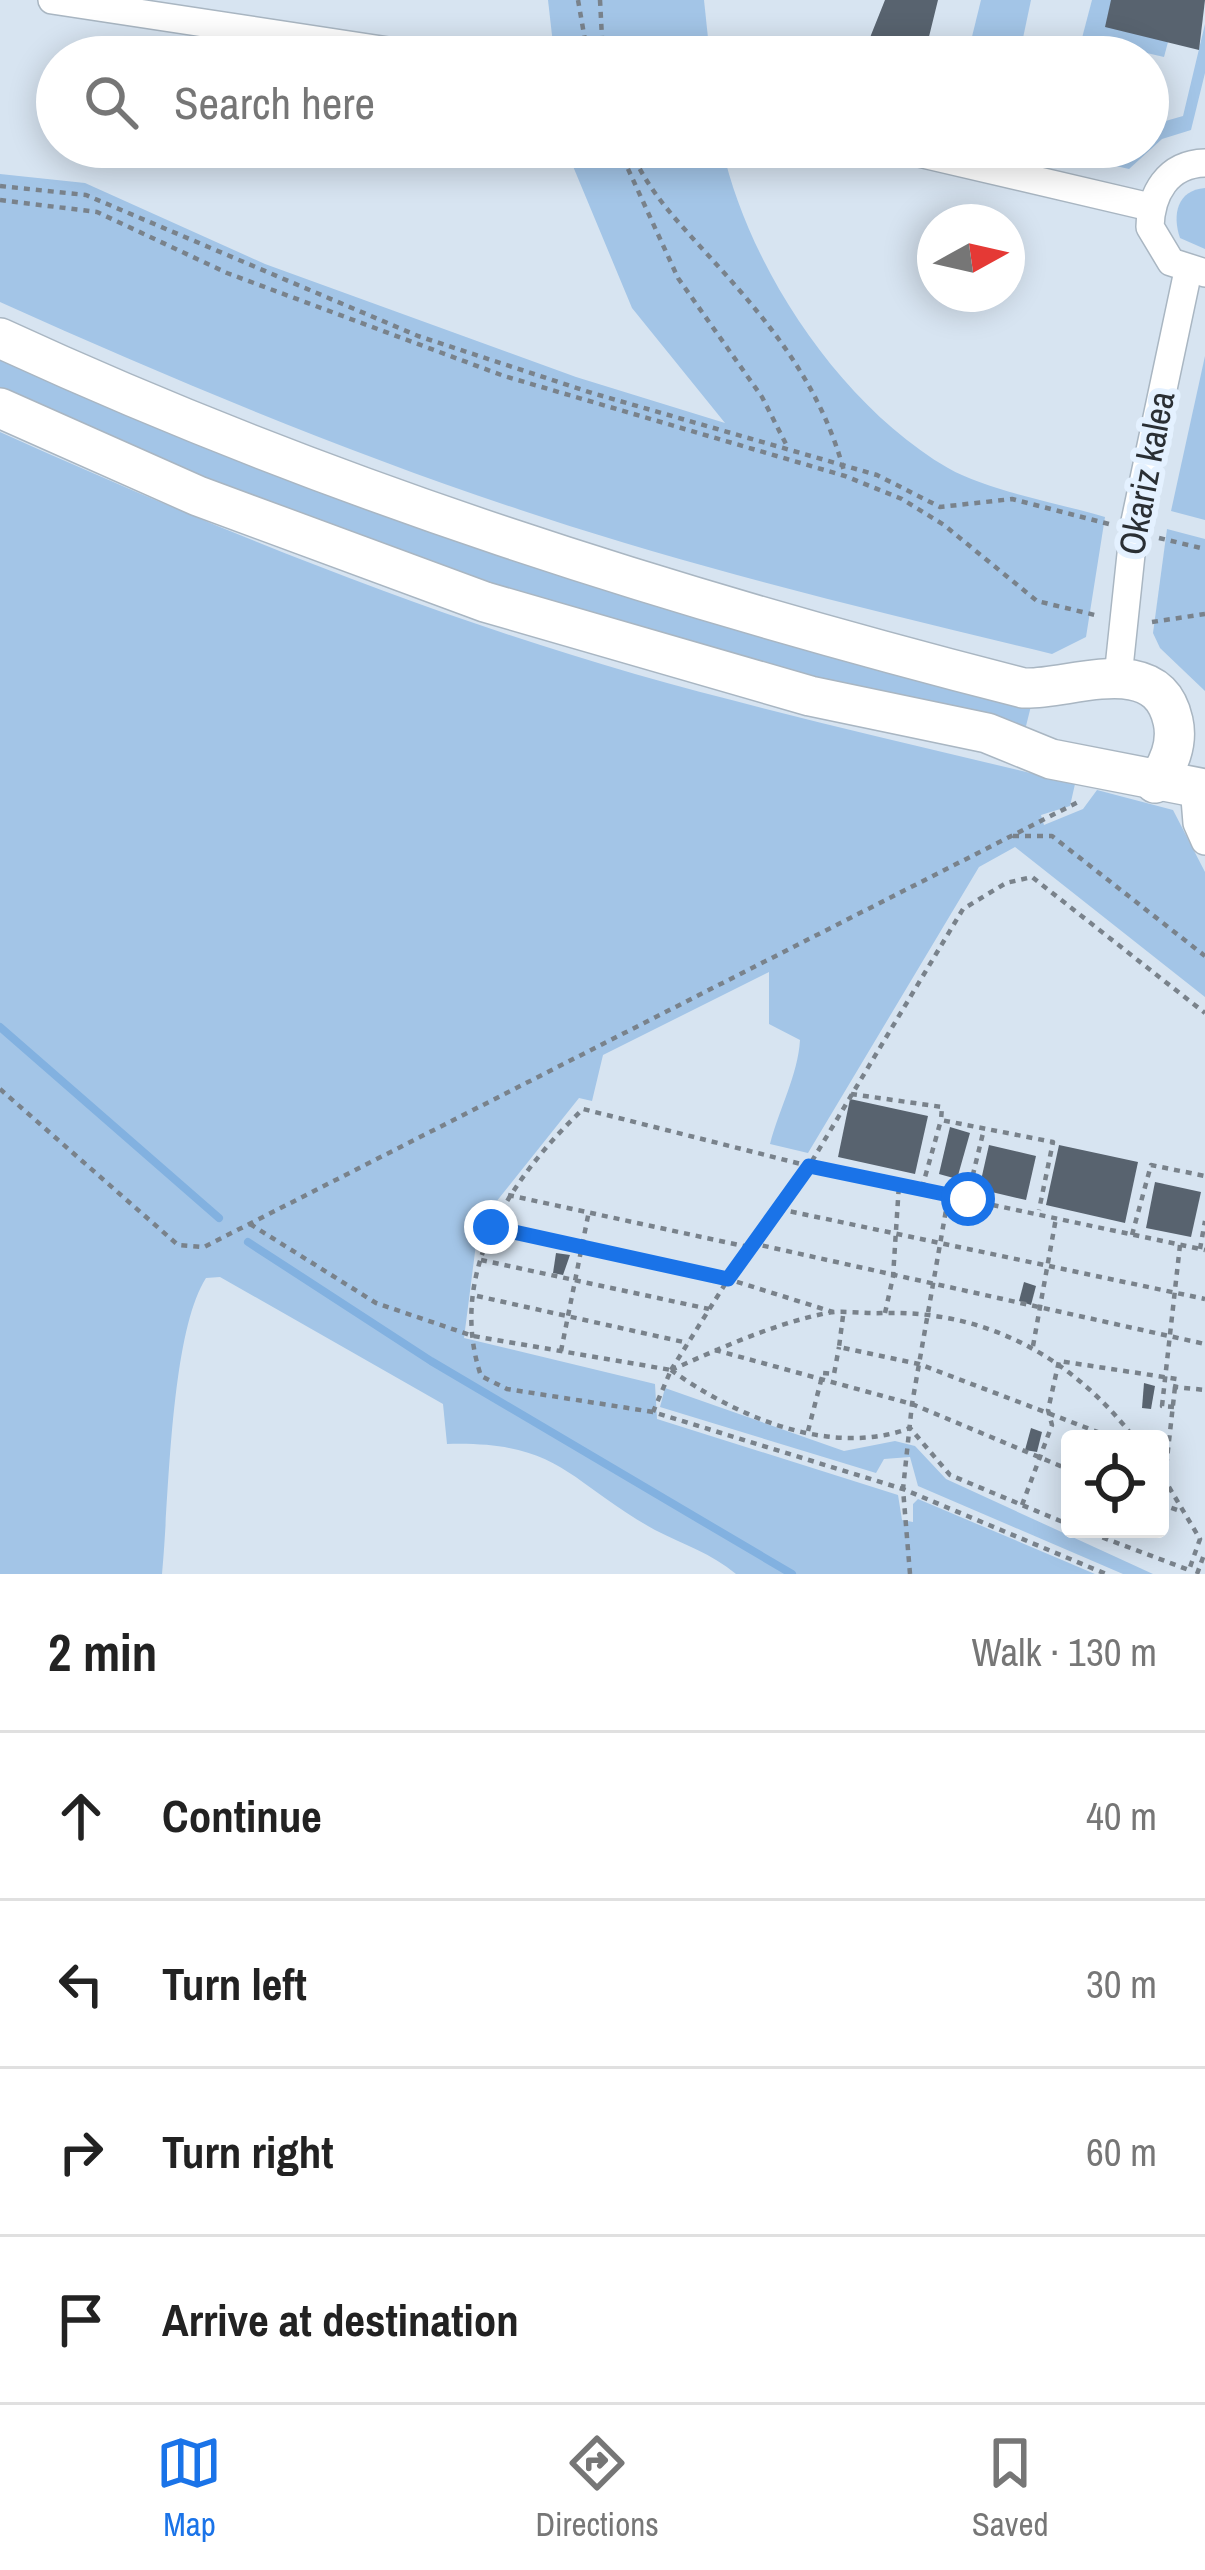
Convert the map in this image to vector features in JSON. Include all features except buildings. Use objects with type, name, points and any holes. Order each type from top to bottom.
[{"type":"main road","points":[[0,338],[205,430],[501,539],[1023,688],[1118,677],[1159,695],[1189,725],[1171,755],[1185,786]]},
{"type":"main road","points":[[0,408],[198,496],[485,602],[809,695],[987,733],[1051,759],[1185,786]]},
{"type":"main road","points":[[1051,759],[1056,708],[1069,686]]},
{"type":"street","points":[[52,0],[289,36]]},
{"type":"street","points":[[1197,272],[1157,247],[1150,207],[1158,187],[1174,172],[1205,164]]},
{"type":"street","points":[[982,168],[1150,207]]},
{"type":"street","name":"Okariz kalea","points":[[1118,677],[1121,618],[1147,452],[1197,272]]},
{"type":"street","points":[[1185,786],[1205,841]]},
{"type":"path","points":[[578,0],[584,36]]},
{"type":"path","points":[[598,36],[600,0]]},
{"type":"path","points":[[628,168],[678,278],[762,397],[788,448]]},
{"type":"path","points":[[643,168],[672,215],[783,342],[820,399],[845,476]]},
{"type":"path","points":[[0,186],[86,195],[418,336],[592,393],[842,464],[940,507],[1012,499],[1114,526]]},
{"type":"path","points":[[0,200],[97,212],[227,273],[504,376],[845,476],[902,499],[944,525],[1037,602],[1060,610],[1166,623],[1205,614]]},
{"type":"path","points":[[1159,538],[1205,549]]},
{"type":"path","points":[[0,1090],[178,1245],[204,1247],[1086,798],[1103,772]]},
{"type":"path","points":[[1012,836],[1052,836],[1205,956]]},
{"type":"path","points":[[653,1412],[670,1370],[750,1245],[809,1166],[963,909],[1006,883],[1033,877],[1205,1013]]},
{"type":"path","points":[[850,1094],[942,1107],[922,1188]]},
{"type":"path","points":[[1106,1574],[1054,1548],[903,1489],[653,1412],[507,1389],[481,1376],[473,1336],[481,1260],[506,1195],[538,1152],[583,1109],[809,1166],[1203,1250],[1205,1221]]},
{"type":"path","points":[[941,1120],[1052,1142],[1038,1213]]},
{"type":"path","points":[[968,1199],[984,1129]]},
{"type":"path","points":[[1132,1235],[1151,1165],[1205,1176]]},
{"type":"path","points":[[885,1313],[893,1277],[899,1184]]},
{"type":"path","points":[[910,1574],[903,1489],[912,1404],[949,1193]]},
{"type":"path","points":[[506,1195],[1205,1344]]},
{"type":"path","points":[[779,1209],[1205,1299]]},
{"type":"path","points":[[561,1351],[589,1211]]},
{"type":"path","points":[[1033,1346],[1056,1218]]},
{"type":"path","points":[[250,1223],[376,1303],[473,1336],[670,1370],[717,1403],[808,1431],[877,1441],[910,1428]]},
{"type":"path","points":[[491,1227],[728,1279],[832,1312],[928,1315],[976,1323],[1059,1361],[1126,1430]]},
{"type":"path","points":[[1174,1407],[1162,1406],[1180,1245]]},
{"type":"path","points":[[481,1260],[709,1309]]},
{"type":"path","points":[[476,1295],[688,1343]]},
{"type":"path","points":[[670,1370],[715,1350],[832,1312]]},
{"type":"path","points":[[808,1431],[819,1381],[823,1373],[834,1374],[843,1313]]},
{"type":"path","points":[[839,1347],[919,1364],[1095,1430]]},
{"type":"path","points":[[715,1350],[912,1404],[1061,1466]]},
{"type":"path","points":[[1059,1361],[1178,1379],[1169,1436]]},
{"type":"path","points":[[1022,1504],[1052,1425],[1048,1410],[1059,1361]]},
{"type":"path","points":[[1175,1388],[1205,1390]]},
{"type":"path","points":[[910,1428],[950,1475],[1061,1522]]},
{"type":"path","points":[[1169,1488],[1205,1552],[1197,1574]]},
{"type":"path","points":[[1169,1507],[1184,1513]]},
{"type":"path","points":[[1104,1538],[1189,1570],[1200,1539]]},
{"type":"shaded area","points":[[548,0],[704,0],[708,36],[552,36]]},
{"type":"shaded area","points":[[981,0],[1031,0],[1023,36],[972,36]]},
{"type":"shaded area","points":[[1092,0],[1111,0],[1160,36],[1083,36]]},
{"type":"shaded area","points":[[1205,24],[1205,73],[1191,130],[1169,137],[1169,120],[1183,116]]},
{"type":"shaded area","points":[[574,168],[728,168],[777,285],[836,371],[871,408],[908,441],[964,476],[1105,517],[1086,637],[1052,654],[669,556],[473,494],[201,389],[0,302],[0,174],[85,183],[265,264],[576,377],[725,423],[632,308]]},
{"type":"shaded area","points":[[1205,188],[1205,249],[1180,238],[1177,221],[1179,205],[1188,193]]},
{"type":"shaded area","points":[[0,353],[1033,698],[1024,734],[524,598],[253,501],[0,391]]},
{"type":"shaded area","points":[[1205,356],[1205,520],[1171,511]]},
{"type":"shaded area","points":[[0,432],[313,564],[473,623],[635,674],[1075,784],[1070,806],[1041,815],[1044,825],[1083,809],[1097,790],[1173,810],[1205,872],[1205,997],[1015,847],[979,867],[808,1153],[770,1144],[800,1040],[769,1024],[769,972],[603,1055],[592,1101],[579,1098],[492,1207],[480,1213],[464,1338],[655,1384],[657,1419],[898,1495],[902,1520],[913,1522],[913,1504],[918,1499],[1095,1574],[736,1574],[655,1530],[540,1457],[515,1449],[447,1444],[443,1404],[220,1277],[206,1278],[185,1338],[173,1420],[162,1574],[0,1574]]},
{"type":"shaded area","points":[[1167,529],[1205,539],[1205,691],[1160,648],[1153,633]]},
{"type":"shaded area","points":[[665,1388],[844,1451],[895,1441],[915,1446],[946,1479],[1061,1532],[1061,1538],[1075,1538],[1153,1574],[1123,1574],[918,1486],[910,1457],[884,1459],[876,1473],[660,1407]]},
{"type":"waterway","points":[[0,1027],[219,1218]]},
{"type":"waterway","points":[[248,1242],[431,1361],[792,1574]]},
{"type":"route","points":[[491,1227],[728,1279],[809,1166],[968,1199]]}]
